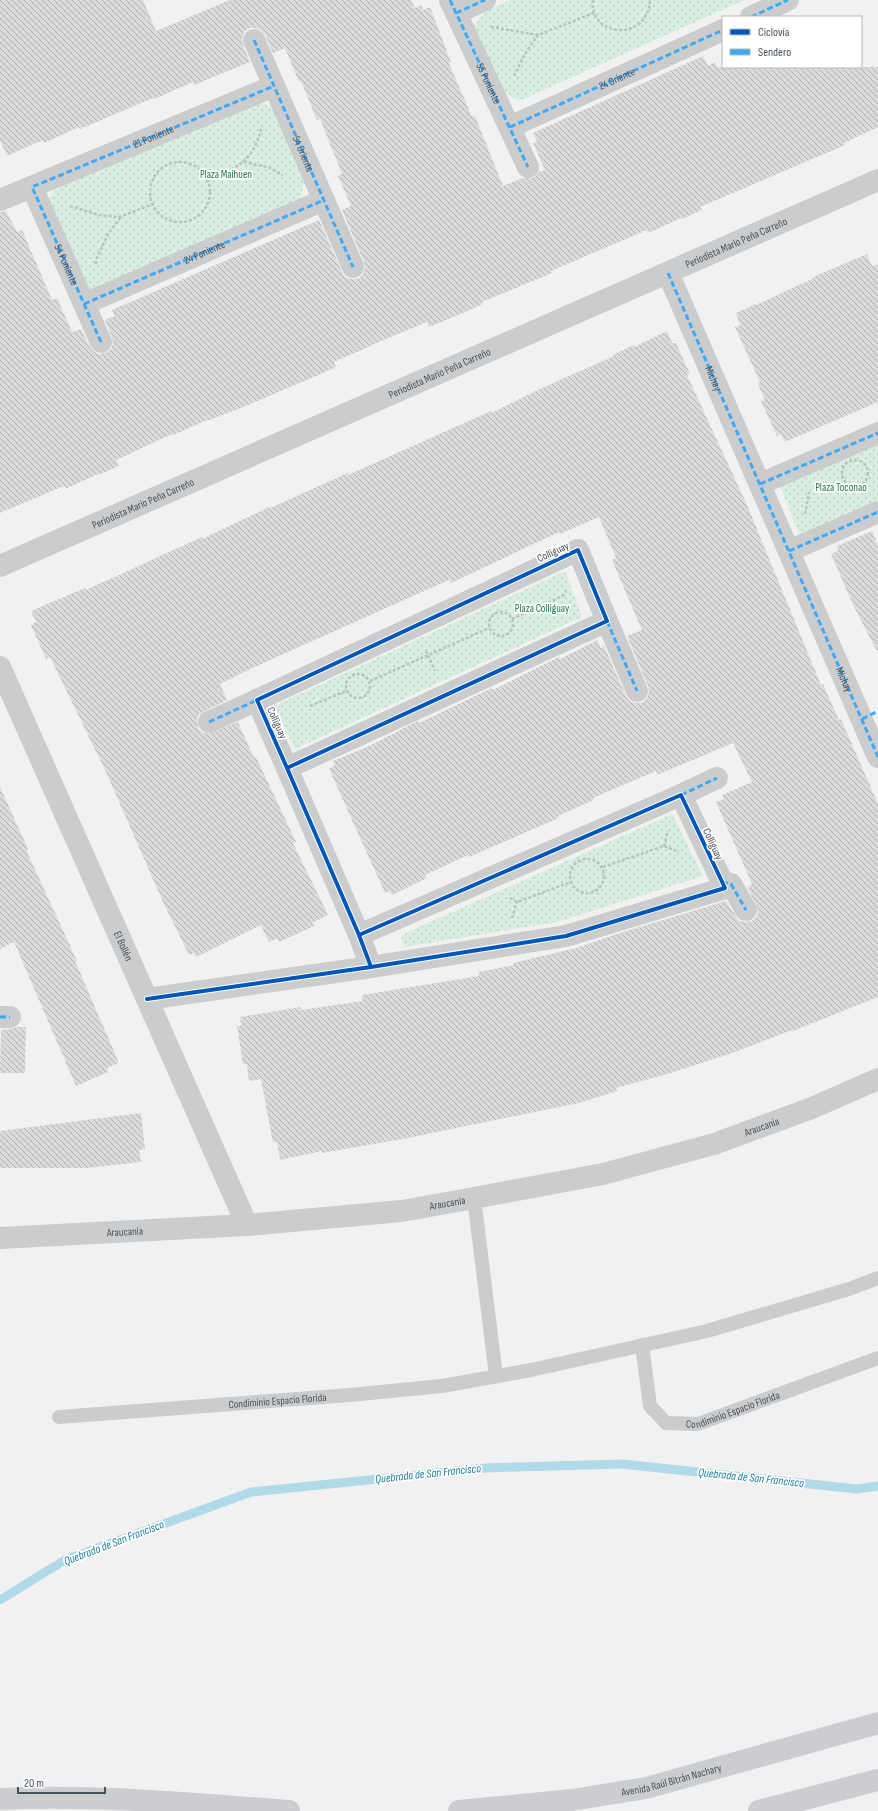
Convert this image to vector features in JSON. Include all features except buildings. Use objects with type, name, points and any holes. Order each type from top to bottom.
[{"type":"street","points":[[455,10],[484,0]]},
{"type":"street","points":[[753,16],[788,0]]},
{"type":"street","name":"55 Poniente","points":[[455,10],[528,167]]},
{"type":"street","name":"24 Oriente","points":[[507,121],[722,30]]},
{"type":"street","name":"54 Oriente","points":[[254,40],[268,88],[324,200],[353,267]]},
{"type":"street","name":"21 Poniente","points":[[0,200],[268,88]]},
{"type":"street","name":"Periodista Mario Peña Carreño","points":[[0,566],[878,180]]},
{"type":"street","name":"54 Poniente","points":[[32,187],[88,302],[101,342]]},
{"type":"street","name":"24 Poniente","points":[[88,302],[324,200]]},
{"type":"street","name":"Michay","points":[[668,272],[789,551],[870,715],[878,756]]},
{"type":"street","points":[[760,484],[878,433]]},
{"type":"street","points":[[789,551],[878,512]]},
{"type":"street","name":"Colliguay","points":[[209,722],[578,550],[637,690]]},
{"type":"street","points":[[286,768],[608,621]]},
{"type":"street","name":"El Bollén","points":[[0,667],[247,1224]]},
{"type":"street","name":"Colliguay","points":[[257,700],[359,935],[371,967]]},
{"type":"street","points":[[359,935],[717,778]]},
{"type":"street","name":"Colliguay","points":[[681,795],[722,882]]},
{"type":"street","points":[[147,999],[371,967],[566,936],[725,888],[722,882]]},
{"type":"street","points":[[722,882],[731,884],[746,910]]},
{"type":"street","name":"Araucanía","points":[[0,1238],[247,1224],[402,1211],[474,1198],[603,1174],[714,1144],[812,1108],[878,1079]]},
{"type":"street","name":"Avenida Raúl Bitrán Nachary","points":[[459,1811],[572,1800],[646,1788],[878,1723]]},
{"type":"street","points":[[759,1811],[878,1780]]},
{"type":"street","points":[[0,1799],[78,1797],[146,1800],[289,1811]]},
{"type":"lane","points":[[474,1198],[496,1376]]},
{"type":"lane","name":"Condiminio Espacio Florida","points":[[58,1417],[442,1386],[496,1376],[706,1330],[849,1289],[878,1278]]},
{"type":"lane","name":"Condiminio Espacio Florida","points":[[642,1345],[650,1406],[666,1423],[698,1424],[878,1358]]},
{"type":"path","points":[[593,0],[594,13],[599,21],[606,27],[624,31],[641,23],[650,8],[650,0]]},
{"type":"path","points":[[455,10],[485,26],[538,35],[594,13]]},
{"type":"path","points":[[507,121],[511,82],[526,52],[538,35]]},
{"type":"path","points":[[208,180],[227,172],[244,162],[258,141],[268,88]]},
{"type":"path","points":[[178,162],[196,166],[208,180],[210,190],[204,210],[196,217],[187,221],[176,221],[167,218],[158,212],[152,204],[150,194],[151,185],[160,169],[168,164],[178,162]]},
{"type":"path","points":[[244,162],[268,167],[286,176]]},
{"type":"path","points":[[69,206],[99,216],[120,217],[152,204]]},
{"type":"path","points":[[88,302],[96,260],[108,234],[120,217]]},
{"type":"path","points":[[512,619],[563,596]]},
{"type":"path","points":[[498,611],[507,612],[512,619],[512,630],[505,635],[498,636],[489,628],[489,620],[494,613],[498,611]]},
{"type":"path","points":[[414,627],[446,695]]},
{"type":"path","points":[[370,682],[489,628]]},
{"type":"path","points":[[351,675],[364,675],[370,682],[370,690],[363,698],[355,698],[346,691],[346,682],[351,675]]},
{"type":"path","points":[[307,708],[346,691]]},
{"type":"path","points":[[602,867],[664,846]]},
{"type":"path","points":[[583,859],[594,860],[602,867],[604,879],[599,888],[594,891],[583,893],[574,887],[571,882],[571,871],[573,866],[583,859]]},
{"type":"path","points":[[517,902],[571,882]]},
{"type":"green space","points":[[511,0],[744,0],[519,101],[503,91],[472,28],[486,11]]},
{"type":"green space","name":"Plaza Maihuen","points":[[255,101],[271,107],[304,182],[300,201],[97,292],[84,287],[47,203],[54,190]]},
{"type":"green space","name":"Plaza Toconao","points":[[878,438],[878,503],[800,536],[778,481]]},
{"type":"green space","name":"Plaza Colliguay","points":[[565,571],[582,617],[295,749],[274,706]]},
{"type":"green space","points":[[672,814],[703,876],[557,922],[404,947],[401,935]]},
{"type":"waterway","name":"Quebrada de San Francisco","points":[[0,1600],[65,1560],[251,1492],[486,1468],[622,1464],[857,1489],[878,1486]]},
{"type":"marked path","points":[[450,0],[528,167]]},
{"type":"marked path","points":[[456,13],[485,0]]},
{"type":"marked path","points":[[753,16],[788,0]]},
{"type":"marked path","points":[[510,127],[722,30]]},
{"type":"marked path","points":[[254,40],[353,267]]},
{"type":"marked path","points":[[101,342],[32,187],[274,86]]},
{"type":"marked path","points":[[84,304],[324,200]]},
{"type":"marked path","points":[[668,273],[878,757]]},
{"type":"marked path","points":[[760,484],[878,433]]},
{"type":"marked path","points":[[789,551],[878,512]]},
{"type":"marked path","points":[[607,621],[637,691]]},
{"type":"marked path","points":[[209,722],[257,700]]},
{"type":"marked path","points":[[862,719],[878,711]]},
{"type":"marked path","points":[[681,795],[717,778]]},
{"type":"marked path","points":[[722,882],[731,884],[746,910]]},
{"type":"marked path","points":[[0,1017],[10,1017]]},
{"type":"cycle path","points":[[287,768],[607,621],[578,550],[257,700],[359,935],[371,967]]},
{"type":"cycle path","points":[[147,999],[371,967],[566,936],[725,888],[681,795],[359,935]]}]
